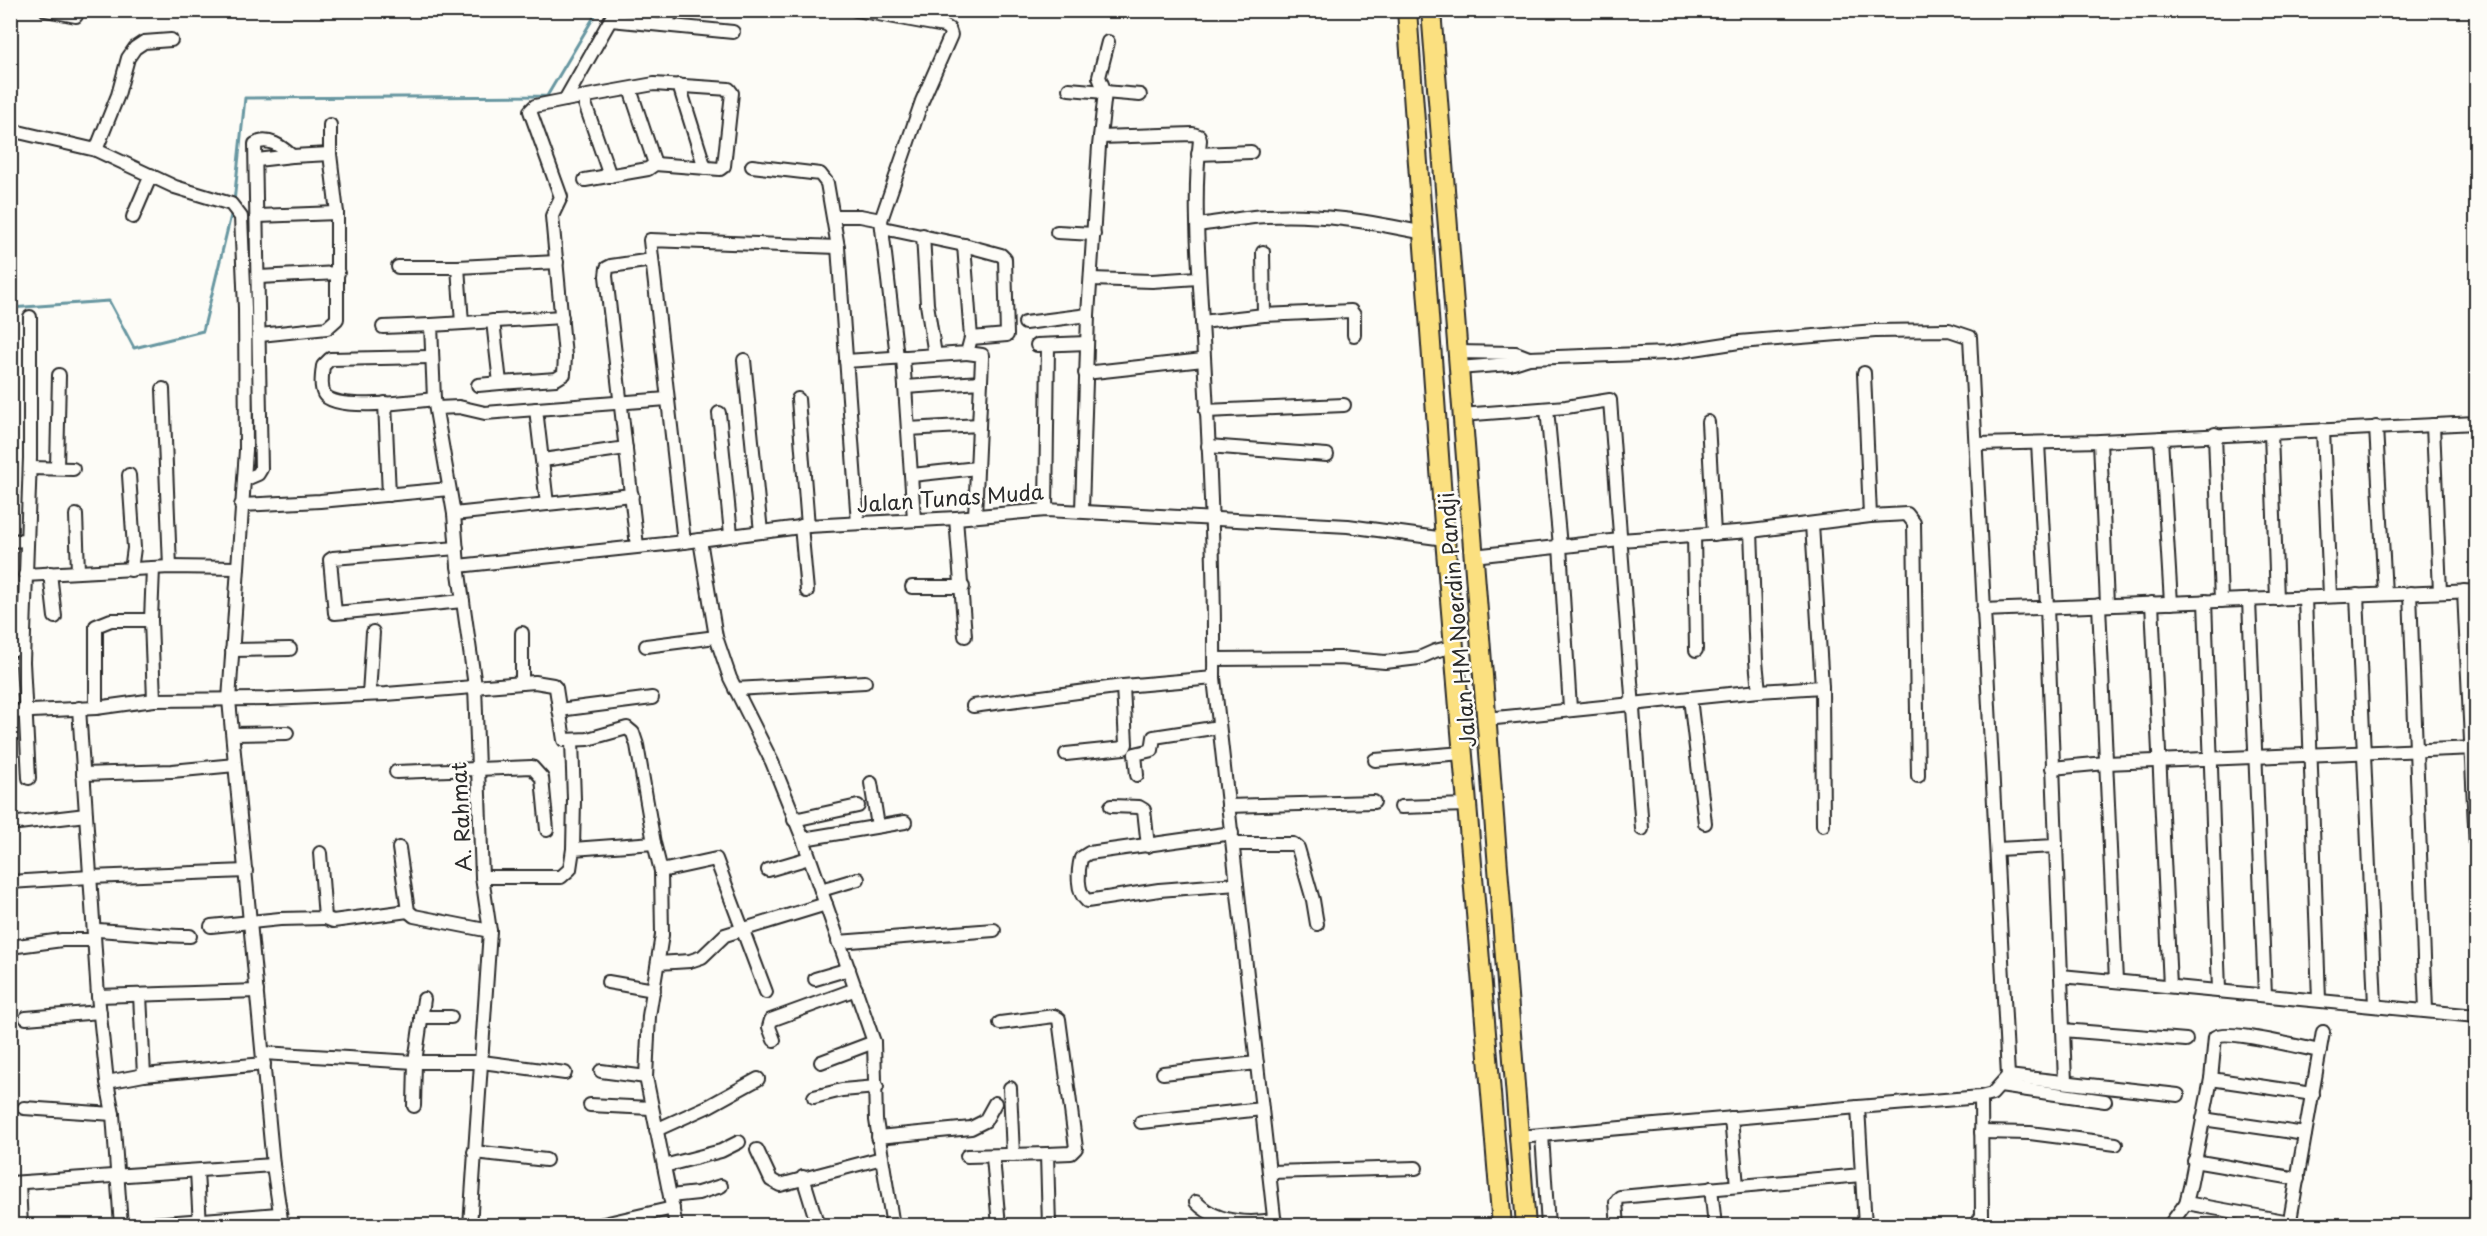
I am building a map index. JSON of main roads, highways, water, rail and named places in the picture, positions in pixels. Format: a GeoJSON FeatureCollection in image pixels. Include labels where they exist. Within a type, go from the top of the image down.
{"type":"FeatureCollection","features":[{"type":"Feature","properties":{"kind":"main road","name":"Jalan HM Noerdin Pandji"},"geometry":{"type":"LineString","coordinates":[[1407,10],[1445,539],[1502,1226]]}},
{"type":"Feature","properties":{"kind":"main road","name":"Jalan HM Noerdin Pandji"},"geometry":{"type":"LineString","coordinates":[[1431,10],[1526,1226]]}},
{"type":"Feature","properties":{"kind":"main road"},"geometry":{"type":"LineString","coordinates":[[1495,1137],[1509,1142],[1519,1135]]}},
{"type":"Feature","properties":{"kind":"waterway"},"geometry":{"type":"LineString","coordinates":[[234,202],[245,98],[547,96],[598,10]]}},
{"type":"Feature","properties":{"kind":"waterway"},"geometry":{"type":"LineString","coordinates":[[10,308],[109,301],[134,348],[203,331],[232,211]]}},
{"type":"Feature","properties":{"kind":"waterway"},"geometry":{"type":"LineString","coordinates":[[10,961],[16,979],[10,1168]]}}]}
